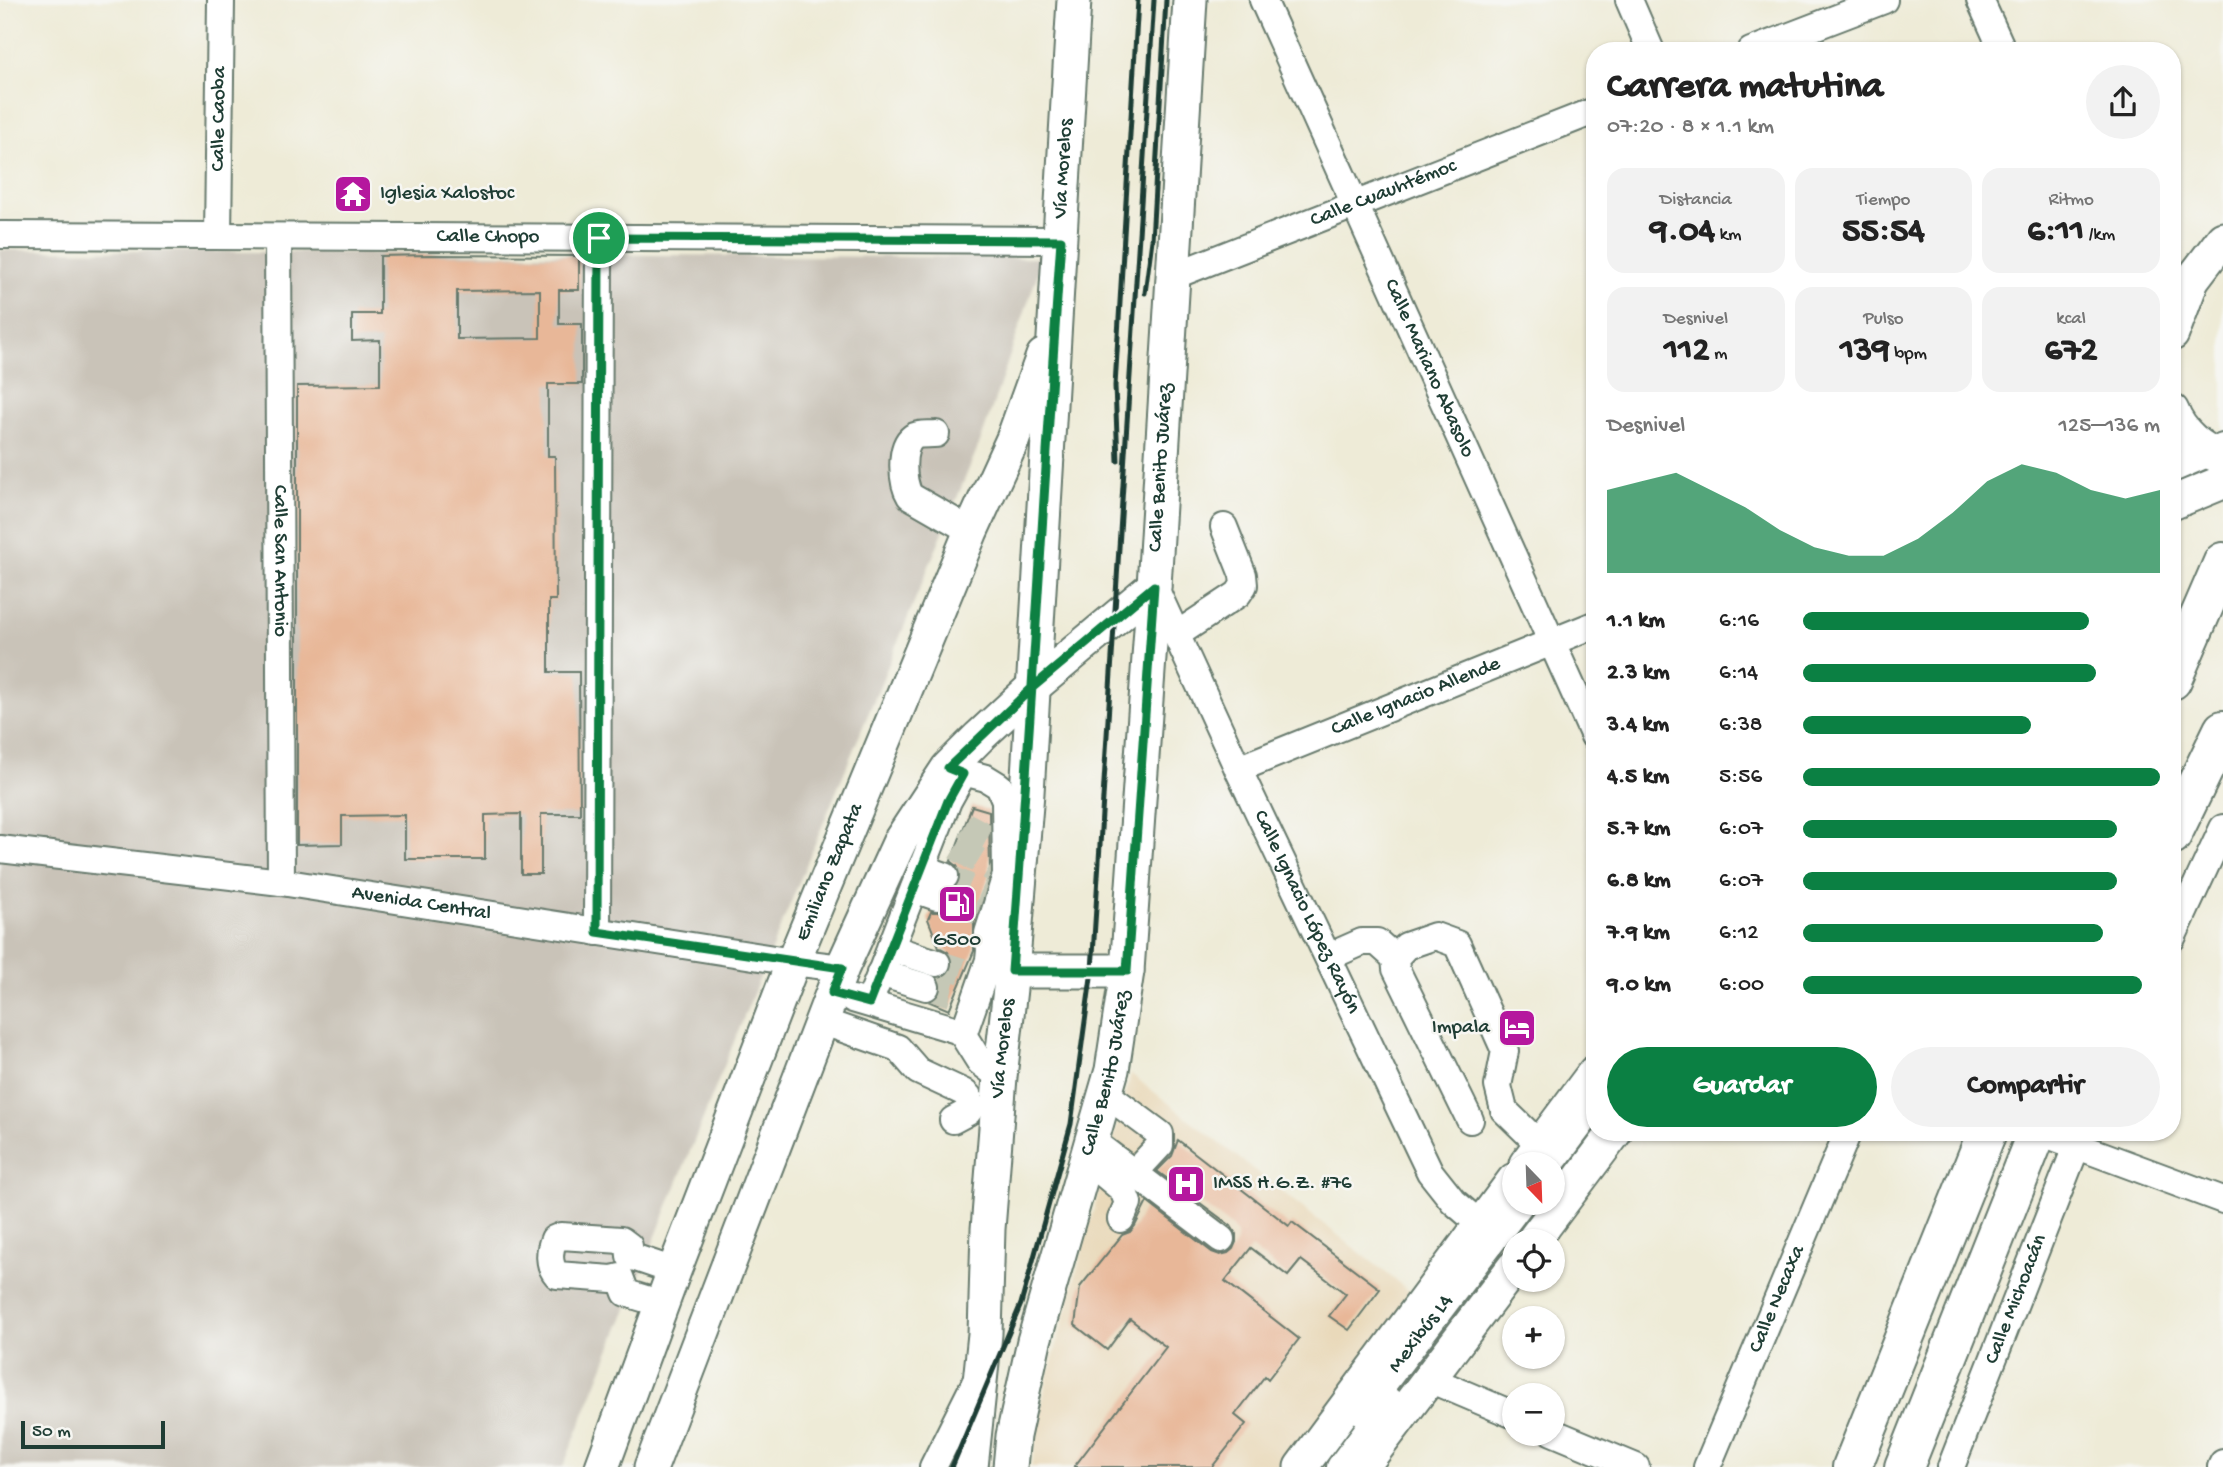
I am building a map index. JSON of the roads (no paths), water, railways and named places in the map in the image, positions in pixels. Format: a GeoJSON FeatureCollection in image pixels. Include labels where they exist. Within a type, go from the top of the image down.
{"type":"FeatureCollection","features":[{"type":"Feature","properties":{"kind":"highway"},"geometry":{"type":"LineString","coordinates":[[2181,659],[2223,562]]}},
{"type":"Feature","properties":{"kind":"highway"},"geometry":{"type":"LineString","coordinates":[[2181,816],[2223,730]]}},
{"type":"Feature","properties":{"kind":"highway"},"geometry":{"type":"LineString","coordinates":[[1852,1467],[1983,1141]]}},
{"type":"Feature","properties":{"kind":"highway"},"geometry":{"type":"LineString","coordinates":[[1904,1467],[2035,1141]]}},
{"type":"Feature","properties":{"kind":"main road","name":"Vía Morelos"},"geometry":{"type":"LineString","coordinates":[[971,1467],[985,1334],[988,1228],[1000,1077],[980,981],[975,817],[1033,687],[1074,0]]}},
{"type":"Feature","properties":{"kind":"main road","name":"Calle Benito Juárez"},"geometry":{"type":"LineString","coordinates":[[1010,1467],[1013,1436],[1034,1341],[1106,1094],[1118,1041],[1127,971],[1191,0]]}},
{"type":"Feature","properties":{"kind":"main road"},"geometry":{"type":"LineString","coordinates":[[2181,294],[2223,239]]}},
{"type":"Feature","properties":{"kind":"main road"},"geometry":{"type":"LineString","coordinates":[[2181,310],[2193,277]]}},
{"type":"Feature","properties":{"kind":"main road","name":"Emiliano Zapata"},"geometry":{"type":"LineString","coordinates":[[602,1467],[793,962],[971,531],[1013,439],[1055,321]]}},
{"type":"Feature","properties":{"kind":"main road"},"geometry":{"type":"LineString","coordinates":[[2181,428],[2187,435],[2218,452]]}},
{"type":"Feature","properties":{"kind":"main road"},"geometry":{"type":"LineString","coordinates":[[2181,499],[2223,482]]}},
{"type":"Feature","properties":{"kind":"main road"},"geometry":{"type":"LineString","coordinates":[[651,1467],[832,994],[900,841],[975,817],[1033,687],[1154,586]]}},
{"type":"Feature","properties":{"kind":"main road"},"geometry":{"type":"LineString","coordinates":[[980,981],[1127,971]]}},
{"type":"Feature","properties":{"kind":"main road"},"geometry":{"type":"LineString","coordinates":[[1543,1152],[1586,1085]]}},
{"type":"Feature","properties":{"kind":"main road"},"geometry":{"type":"LineString","coordinates":[[1543,1229],[1608,1141]]}},
{"type":"Feature","properties":{"kind":"main road"},"geometry":{"type":"LineString","coordinates":[[1301,1467],[1502,1196]]}},
{"type":"Feature","properties":{"kind":"main road"},"geometry":{"type":"LineString","coordinates":[[1362,1467],[1502,1283]]}},
{"type":"Feature","properties":{"kind":"street","name":"Calle Caoba"},"geometry":{"type":"LineString","coordinates":[[218,236],[221,0]]}},
{"type":"Feature","properties":{"kind":"street","name":"Calle Mariano Abasolo"},"geometry":{"type":"LineString","coordinates":[[1263,0],[1586,719]]}},
{"type":"Feature","properties":{"kind":"street"},"geometry":{"type":"LineString","coordinates":[[1629,0],[1647,42]]}},
{"type":"Feature","properties":{"kind":"street"},"geometry":{"type":"LineString","coordinates":[[1774,42],[1884,0]]}},
{"type":"Feature","properties":{"kind":"street"},"geometry":{"type":"LineString","coordinates":[[1980,0],[1999,42]]}},
{"type":"Feature","properties":{"kind":"street","name":"Calle Cuauhtémoc"},"geometry":{"type":"LineString","coordinates":[[1173,276],[1586,114]]}},
{"type":"Feature","properties":{"kind":"street","name":"Calle Chopo"},"geometry":{"type":"LineString","coordinates":[[0,235],[1061,240]]}},
{"type":"Feature","properties":{"kind":"street","name":"Calle San Antonio"},"geometry":{"type":"LineString","coordinates":[[278,237],[281,882]]}},
{"type":"Feature","properties":{"kind":"street"},"geometry":{"type":"LineString","coordinates":[[597,932],[599,238]]}},
{"type":"Feature","properties":{"kind":"street"},"geometry":{"type":"LineString","coordinates":[[936,435],[920,435],[912,438],[906,446],[902,475],[905,488],[910,496],[971,531]]}},
{"type":"Feature","properties":{"kind":"street"},"geometry":{"type":"LineString","coordinates":[[2181,466],[2218,452]]}},
{"type":"Feature","properties":{"kind":"street"},"geometry":{"type":"LineString","coordinates":[[1176,635],[1238,593],[1244,585],[1243,575],[1224,527]]}},
{"type":"Feature","properties":{"kind":"street","name":"Calle Ignacio López Rayón"},"geometry":{"type":"LineString","coordinates":[[1154,586],[1430,1172],[1453,1201],[1481,1225]]}},
{"type":"Feature","properties":{"kind":"street","name":"Calle Ignacio Allende"},"geometry":{"type":"LineString","coordinates":[[1238,769],[1586,628]]}},
{"type":"Feature","properties":{"kind":"street"},"geometry":{"type":"LineString","coordinates":[[869,1003],[893,942],[929,882],[975,817]]}},
{"type":"Feature","properties":{"kind":"street"},"geometry":{"type":"LineString","coordinates":[[963,1035],[990,950],[988,933],[992,895],[975,817]]}},
{"type":"Feature","properties":{"kind":"street"},"geometry":{"type":"LineString","coordinates":[[2181,921],[2216,857],[2223,828]]}},
{"type":"Feature","properties":{"kind":"street","name":"Avenida Central"},"geometry":{"type":"LineString","coordinates":[[0,849],[281,882],[793,962],[832,994]]}},
{"type":"Feature","properties":{"kind":"street"},"geometry":{"type":"LineString","coordinates":[[863,920],[931,975],[880,974]]}},
{"type":"Feature","properties":{"kind":"street"},"geometry":{"type":"LineString","coordinates":[[1395,958],[1406,946],[1435,936],[1457,944],[1505,1051],[1498,1086],[1504,1110],[1535,1152]]}},
{"type":"Feature","properties":{"kind":"street"},"geometry":{"type":"LineString","coordinates":[[1328,957],[1362,942],[1377,942],[1395,958],[1396,968],[1470,1120]]}},
{"type":"Feature","properties":{"kind":"street"},"geometry":{"type":"LineString","coordinates":[[832,994],[957,1030],[980,1062],[1000,1077]]}},
{"type":"Feature","properties":{"kind":"street"},"geometry":{"type":"LineString","coordinates":[[832,994],[898,1048],[918,1072],[968,1096],[971,1107],[968,1112],[953,1120]]}},
{"type":"Feature","properties":{"kind":"street"},"geometry":{"type":"LineString","coordinates":[[1106,1094],[1160,1134],[1160,1145],[1134,1173]]}},
{"type":"Feature","properties":{"kind":"street"},"geometry":{"type":"LineString","coordinates":[[1545,1152],[1586,1114]]}},
{"type":"Feature","properties":{"kind":"street"},"geometry":{"type":"LineString","coordinates":[[1565,1167],[1586,1139]]}},
{"type":"Feature","properties":{"kind":"street","name":"Calle Necaxa"},"geometry":{"type":"LineString","coordinates":[[1707,1467],[1844,1141]]}},
{"type":"Feature","properties":{"kind":"street","name":"Calle Michoacán"},"geometry":{"type":"LineString","coordinates":[[1951,1467],[2078,1141]]}},
{"type":"Feature","properties":{"kind":"street"},"geometry":{"type":"LineString","coordinates":[[2084,1141],[2223,1200]]}},
{"type":"Feature","properties":{"kind":"street"},"geometry":{"type":"LineString","coordinates":[[1090,1150],[1134,1173],[1221,1239]]}},
{"type":"Feature","properties":{"kind":"street"},"geometry":{"type":"LineString","coordinates":[[1090,1150],[1123,1190],[1128,1203],[1121,1219]]}},
{"type":"Feature","properties":{"kind":"street","name":"Mexibús L4"},"geometry":{"type":"LineString","coordinates":[[1320,1467],[1512,1215]]}},
{"type":"Feature","properties":{"kind":"street","name":"Mexibús L4"},"geometry":{"type":"LineString","coordinates":[[1340,1467],[1528,1215]]}},
{"type":"Feature","properties":{"kind":"street"},"geometry":{"type":"LineString","coordinates":[[662,1304],[626,1293],[625,1266],[674,1271]]}},
{"type":"Feature","properties":{"kind":"street"},"geometry":{"type":"LineString","coordinates":[[933,1467],[980,1371]]}},
{"type":"Feature","properties":{"kind":"street"},"geometry":{"type":"LineString","coordinates":[[1429,1379],[1502,1410]]}},
{"type":"Feature","properties":{"kind":"street"},"geometry":{"type":"LineString","coordinates":[[1565,1437],[1636,1467]]}},
{"type":"Feature","properties":{"kind":"tunnel"},"geometry":{"type":"LineString","coordinates":[[965,825],[995,841]]}},
{"type":"Feature","properties":{"kind":"tunnel"},"geometry":{"type":"LineString","coordinates":[[956,847],[994,870]]}},
{"type":"Feature","properties":{"kind":"tunnel"},"geometry":{"type":"LineString","coordinates":[[945,876],[985,894]]}},
{"type":"Feature","properties":{"kind":"tunnel"},"geometry":{"type":"LineString","coordinates":[[937,897],[978,912]]}},
{"type":"Feature","properties":{"kind":"tunnel"},"geometry":{"type":"LineString","coordinates":[[937,963],[965,972]]}},
{"type":"Feature","properties":{"kind":"tunnel"},"geometry":{"type":"LineString","coordinates":[[926,987],[956,995]]}},
{"type":"Feature","properties":{"kind":"railway"},"geometry":{"type":"LineString","coordinates":[[1118,461],[1115,386],[1138,0]]}},
{"type":"Feature","properties":{"kind":"railway"},"geometry":{"type":"LineString","coordinates":[[952,1467],[1021,1304],[1071,1124],[1092,970],[1154,0]]}},
{"type":"Feature","properties":{"kind":"railway"},"geometry":{"type":"LineString","coordinates":[[1145,293],[1152,240],[1166,0]]}},
{"type":"Feature","properties":{"kind":"place","name":"Iglesia Xalostoc"},"geometry":{"type":"Point","coordinates":[353,194]}},
{"type":"Feature","properties":{"kind":"place","name":"G500"},"geometry":{"type":"Point","coordinates":[957,904]}},
{"type":"Feature","properties":{"kind":"place","name":"Impala"},"geometry":{"type":"Point","coordinates":[1517,1028]}},
{"type":"Feature","properties":{"kind":"place","name":"IMSS H.G.Z. #76"},"geometry":{"type":"Point","coordinates":[1186,1184]}}]}
